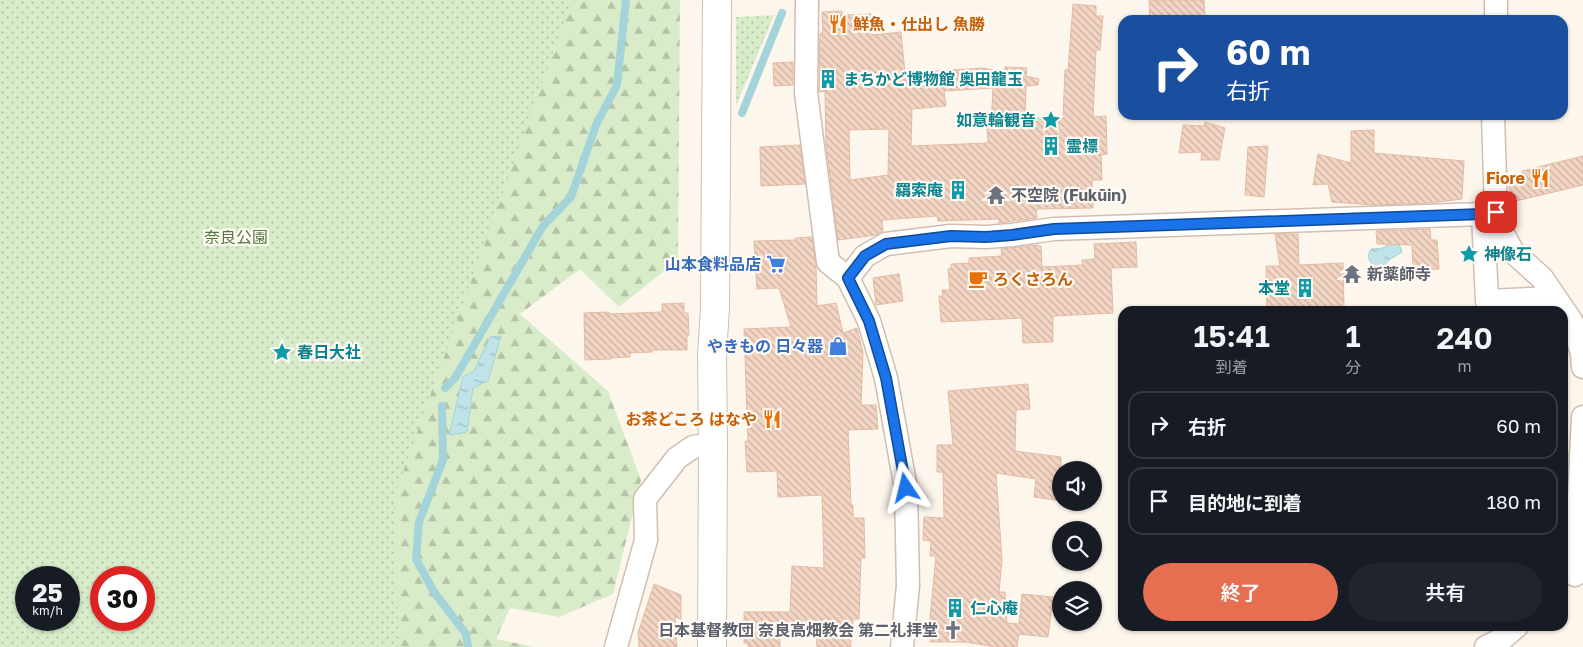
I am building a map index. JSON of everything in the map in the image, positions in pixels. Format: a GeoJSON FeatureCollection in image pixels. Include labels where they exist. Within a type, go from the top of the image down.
{"type":"FeatureCollection","features":[{"type":"Feature","properties":{"kind":"street"},"geometry":{"type":"LineString","coordinates":[[712,647],[712,355],[715,308],[717,0]]}},
{"type":"Feature","properties":{"kind":"street"},"geometry":{"type":"LineString","coordinates":[[807,0],[806,93],[828,262],[848,278],[869,321],[886,378],[906,488],[908,585],[902,647]]}},
{"type":"Feature","properties":{"kind":"street"},"geometry":{"type":"LineString","coordinates":[[1496,0],[1496,15]]}},
{"type":"Feature","properties":{"kind":"street"},"geometry":{"type":"LineString","coordinates":[[1493,120],[1487,301],[1555,298]]}},
{"type":"Feature","properties":{"kind":"street"},"geometry":{"type":"LineString","coordinates":[[848,278],[865,256],[886,244],[951,236],[986,237],[1054,229],[1490,213]]}},
{"type":"Feature","properties":{"kind":"street"},"geometry":{"type":"LineString","coordinates":[[1490,213],[1513,252],[1542,278],[1561,306]]}},
{"type":"Feature","properties":{"kind":"street"},"geometry":{"type":"LineString","coordinates":[[1568,316],[1572,322],[1582,353],[1583,367]]}},
{"type":"Feature","properties":{"kind":"street"},"geometry":{"type":"LineString","coordinates":[[1573,576],[1583,417]]}},
{"type":"Feature","properties":{"kind":"street"},"geometry":{"type":"LineString","coordinates":[[616,647],[646,540],[645,499],[677,458],[693,447],[713,444]]}},
{"type":"Feature","properties":{"kind":"street"},"geometry":{"type":"LineString","coordinates":[[1486,647],[1502,639],[1511,631]]}},
{"type":"Feature","properties":{"kind":"green space","name":"奈良公園"},"geometry":{"type":"Polygon","coordinates":[[[0,0],[680,0],[678,260],[619,307],[580,269],[520,314],[608,391],[641,480],[613,594],[559,617],[510,608],[496,639],[534,647],[0,647],[0,0]]]}},
{"type":"Feature","properties":{"kind":"green space","name":"奈良公園"},"geometry":{"type":"Polygon","coordinates":[[[0,0],[570,0],[570,5],[394,497],[399,647],[0,647],[0,0]]]}},
{"type":"Feature","properties":{"kind":"green space"},"geometry":{"type":"Polygon","coordinates":[[[774,15],[736,106],[736,17],[774,15]]]}},
{"type":"Feature","properties":{"kind":"green space"},"geometry":{"type":"Polygon","coordinates":[[[1568,450],[1570,450],[1568,481],[1568,450]]]}},
{"type":"Feature","properties":{"kind":"water"},"geometry":{"type":"Polygon","coordinates":[[[1396,243],[1400,246],[1402,252],[1389,260],[1383,267],[1374,267],[1369,258],[1371,249],[1383,248],[1396,243]]]}},
{"type":"Feature","properties":{"kind":"water"},"geometry":{"type":"Polygon","coordinates":[[[501,336],[488,381],[473,388],[467,432],[449,435],[463,377],[474,371],[490,337],[501,336]]]}},
{"type":"Feature","properties":{"kind":"building"},"geometry":{"type":"Polygon","coordinates":[[[1149,0],[1204,0],[1205,15],[1150,15],[1149,0]]]}},
{"type":"Feature","properties":{"kind":"building"},"geometry":{"type":"Polygon","coordinates":[[[1073,4],[1096,6],[1096,16],[1103,16],[1100,50],[1096,50],[1093,117],[1106,116],[1107,154],[1101,155],[1102,180],[1092,180],[1093,208],[1036,209],[1037,218],[999,223],[999,219],[938,221],[937,216],[882,220],[883,231],[876,235],[838,240],[826,144],[825,91],[819,92],[820,33],[823,33],[822,12],[842,11],[842,15],[871,14],[872,35],[901,32],[905,73],[983,68],[1005,72],[1005,67],[1027,68],[1026,76],[1039,79],[1038,85],[1026,86],[1025,118],[1063,117],[1065,70],[1068,70],[1073,4]],[[993,88],[944,91],[946,106],[912,109],[911,146],[988,143],[987,127],[991,127],[993,88]],[[889,129],[849,130],[850,180],[888,175],[889,129]]]}},
{"type":"Feature","properties":{"kind":"building"},"geometry":{"type":"Polygon","coordinates":[[[793,62],[793,85],[774,86],[773,63],[793,62]]]}},
{"type":"Feature","properties":{"kind":"building"},"geometry":{"type":"Polygon","coordinates":[[[1205,122],[1225,128],[1219,160],[1201,160],[1202,152],[1179,153],[1183,125],[1204,126],[1205,122]]]}},
{"type":"Feature","properties":{"kind":"building"},"geometry":{"type":"Polygon","coordinates":[[[1374,130],[1374,153],[1464,161],[1462,199],[1430,203],[1374,205],[1332,202],[1328,184],[1313,185],[1318,154],[1351,163],[1351,131],[1374,130]]]}},
{"type":"Feature","properties":{"kind":"building"},"geometry":{"type":"Polygon","coordinates":[[[800,145],[805,184],[761,186],[760,147],[800,145]]]}},
{"type":"Feature","properties":{"kind":"building"},"geometry":{"type":"Polygon","coordinates":[[[1268,146],[1264,197],[1245,195],[1248,147],[1268,146]]]}},
{"type":"Feature","properties":{"kind":"building"},"geometry":{"type":"Polygon","coordinates":[[[1583,156],[1583,185],[1512,202],[1508,179],[1523,176],[1522,171],[1583,156]]]}},
{"type":"Feature","properties":{"kind":"building"},"geometry":{"type":"Polygon","coordinates":[[[1430,229],[1431,240],[1437,240],[1439,269],[1413,270],[1412,245],[1377,244],[1376,231],[1430,229]]]}},
{"type":"Feature","properties":{"kind":"building","name":"本堂"},"geometry":{"type":"Polygon","coordinates":[[[1275,234],[1298,234],[1299,265],[1343,263],[1344,306],[1267,306],[1266,266],[1280,266],[1275,234]]]}},
{"type":"Feature","properties":{"kind":"building"},"geometry":{"type":"Polygon","coordinates":[[[812,237],[816,265],[817,306],[836,303],[843,333],[857,328],[863,352],[861,405],[876,405],[878,429],[848,430],[853,518],[864,518],[865,558],[861,558],[859,619],[853,619],[853,624],[850,624],[851,647],[817,647],[816,631],[780,632],[780,647],[748,647],[748,643],[744,643],[744,612],[790,612],[792,566],[824,568],[822,495],[778,497],[777,471],[747,472],[745,441],[748,441],[744,329],[791,327],[779,288],[757,289],[754,241],[795,240],[795,238],[812,237]]]}},
{"type":"Feature","properties":{"kind":"building"},"geometry":{"type":"Polygon","coordinates":[[[1136,242],[1137,267],[1111,268],[1113,313],[1053,316],[1053,342],[1023,343],[1022,318],[941,322],[939,296],[943,296],[942,290],[950,290],[948,269],[951,268],[951,264],[969,263],[969,258],[1002,256],[1001,249],[1038,245],[1041,246],[1042,267],[1083,265],[1082,260],[1095,259],[1094,244],[1136,242]]]}},
{"type":"Feature","properties":{"kind":"building"},"geometry":{"type":"Polygon","coordinates":[[[899,274],[903,301],[876,305],[873,278],[899,274]]]}},
{"type":"Feature","properties":{"kind":"building"},"geometry":{"type":"Polygon","coordinates":[[[684,303],[684,313],[688,313],[689,335],[687,335],[687,350],[652,350],[652,352],[630,353],[630,357],[585,360],[584,313],[662,312],[662,304],[684,303]]]}},
{"type":"Feature","properties":{"kind":"building"},"geometry":{"type":"Polygon","coordinates":[[[1028,384],[1030,409],[1016,410],[1015,451],[1061,457],[1061,461],[1052,461],[1052,500],[1034,497],[1036,479],[996,473],[1002,560],[999,592],[1005,592],[1007,623],[1019,624],[1022,594],[1052,597],[1048,637],[1019,634],[1017,647],[995,647],[966,642],[930,642],[930,618],[936,556],[930,556],[931,541],[923,540],[924,517],[944,518],[943,472],[937,472],[937,445],[953,445],[948,391],[1028,384]]]}},
{"type":"Feature","properties":{"kind":"building"},"geometry":{"type":"Polygon","coordinates":[[[654,584],[681,595],[681,619],[675,617],[677,647],[639,647],[638,633],[654,584]]]}},
{"type":"Feature","properties":{"kind":"waterway"},"geometry":{"type":"LineString","coordinates":[[445,388],[455,378],[543,226],[571,197],[596,125],[617,85],[626,0]]}},
{"type":"Feature","properties":{"kind":"waterway"},"geometry":{"type":"LineString","coordinates":[[742,113],[782,13]]}},
{"type":"Feature","properties":{"kind":"waterway"},"geometry":{"type":"LineString","coordinates":[[442,406],[443,460],[419,522],[416,559],[434,592],[466,634],[468,647]]}},
{"type":"Feature","properties":{"kind":"place","name":"鮮魚・仕出し 魚勝"},"geometry":{"type":"Point","coordinates":[838,24]}},
{"type":"Feature","properties":{"kind":"place","name":"まちかど博物館 奥田龍玉"},"geometry":{"type":"Point","coordinates":[828,79]}},
{"type":"Feature","properties":{"kind":"place","name":"如意輪観音"},"geometry":{"type":"Point","coordinates":[1051,120]}},
{"type":"Feature","properties":{"kind":"place","name":"霊標"},"geometry":{"type":"Point","coordinates":[1051,146]}},
{"type":"Feature","properties":{"kind":"place","name":"Fiore"},"geometry":{"type":"Point","coordinates":[1540,178]}},
{"type":"Feature","properties":{"kind":"place","name":"羂索庵"},"geometry":{"type":"Point","coordinates":[958,190]}},
{"type":"Feature","properties":{"kind":"place","name":"不空院 (Fukūin)"},"geometry":{"type":"Point","coordinates":[996,195]}},
{"type":"Feature","properties":{"kind":"place","name":"神像石"},"geometry":{"type":"Point","coordinates":[1469,254]}},
{"type":"Feature","properties":{"kind":"place","name":"山本食料品店"},"geometry":{"type":"Point","coordinates":[776,264]}},
{"type":"Feature","properties":{"kind":"place","name":"新薬師寺"},"geometry":{"type":"Point","coordinates":[1352,274]}},
{"type":"Feature","properties":{"kind":"place","name":"ろくさろん"},"geometry":{"type":"Point","coordinates":[978,279]}},
{"type":"Feature","properties":{"kind":"place","name":"本堂"},"geometry":{"type":"Point","coordinates":[1305,288]}},
{"type":"Feature","properties":{"kind":"place","name":"やきもの 日々器"},"geometry":{"type":"Point","coordinates":[838,346]}},
{"type":"Feature","properties":{"kind":"place","name":"春日大社"},"geometry":{"type":"Point","coordinates":[282,352]}},
{"type":"Feature","properties":{"kind":"place","name":"お茶どころ はなや"},"geometry":{"type":"Point","coordinates":[772,419]}},
{"type":"Feature","properties":{"kind":"place","name":"仁心庵"},"geometry":{"type":"Point","coordinates":[955,608]}},
{"type":"Feature","properties":{"kind":"place","name":"日本基督教団 奈良高畑教会 第二礼拝堂"},"geometry":{"type":"Point","coordinates":[953,630]}},
{"type":"Feature","properties":{"kind":"route"},"geometry":{"type":"LineString","coordinates":[[906,488],[886,378],[869,321],[848,278],[865,256],[886,244],[951,236],[986,237],[1012,235],[1054,229],[1496,212]]}}]}
